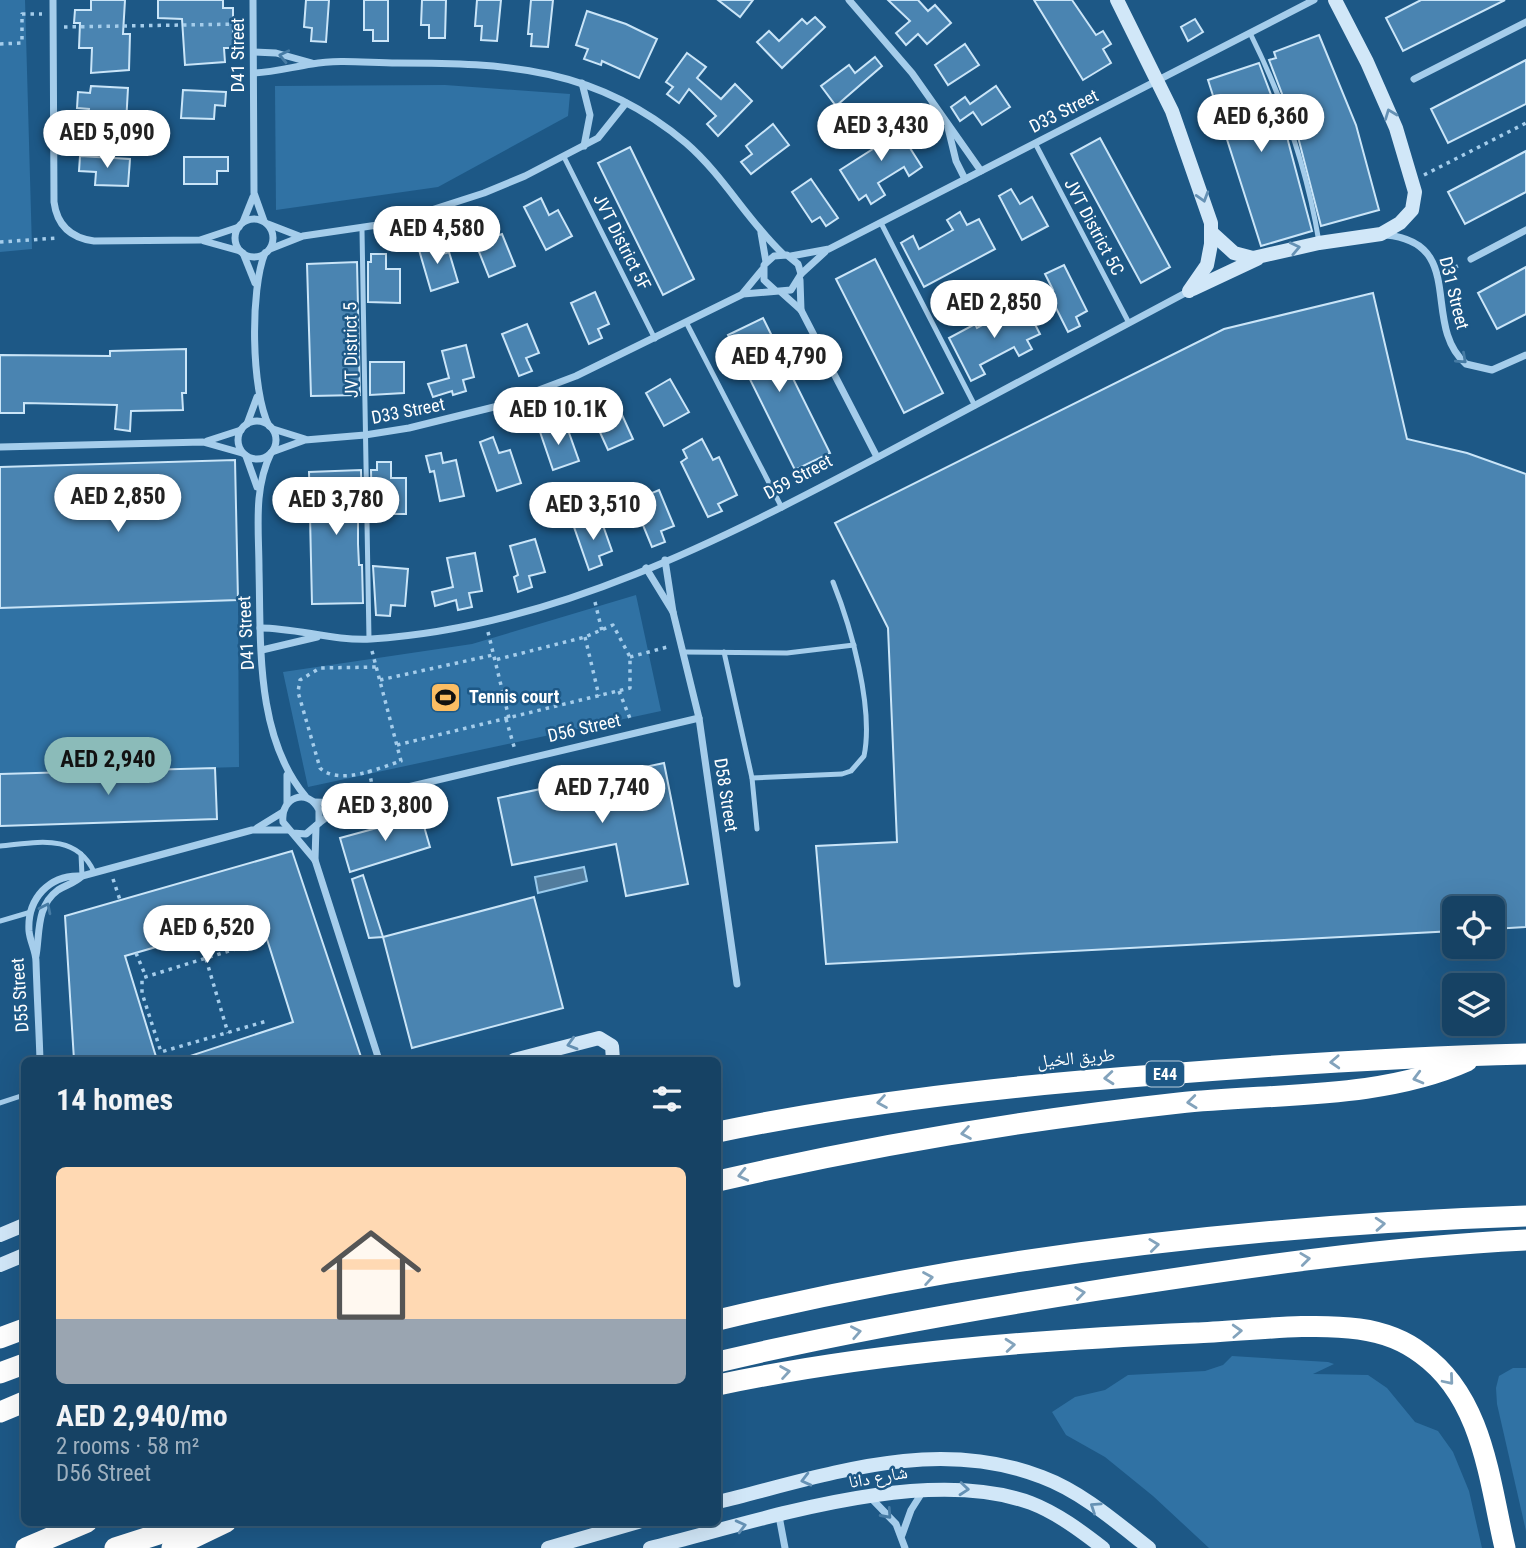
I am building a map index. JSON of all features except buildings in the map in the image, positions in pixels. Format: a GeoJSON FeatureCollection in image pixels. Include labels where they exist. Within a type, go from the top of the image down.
{"type":"FeatureCollection","features":[{"type":"Feature","properties":{"kind":"highway","name":"طريق الخيل"},"geometry":{"type":"LineString","coordinates":[[721,1131],[827,1110],[961,1092],[1193,1071],[1482,1054],[1526,1054]]}},
{"type":"Feature","properties":{"kind":"highway"},"geometry":{"type":"LineString","coordinates":[[721,1180],[857,1152],[1097,1113],[1392,1084],[1438,1073],[1482,1054]]}},
{"type":"Feature","properties":{"kind":"highway"},"geometry":{"type":"LineString","coordinates":[[721,1319],[902,1282],[1165,1244],[1360,1225],[1526,1216]]}},
{"type":"Feature","properties":{"kind":"highway"},"geometry":{"type":"LineString","coordinates":[[721,1361],[927,1318],[1178,1277],[1333,1256],[1526,1240]]}},
{"type":"Feature","properties":{"kind":"highway"},"geometry":{"type":"LineString","coordinates":[[721,1384],[842,1364],[1044,1342],[1322,1328],[1373,1332],[1420,1353],[1457,1390],[1478,1437],[1505,1548]]}},
{"type":"Feature","properties":{"kind":"highway"},"geometry":{"type":"LineString","coordinates":[[0,1338],[21,1330]]}},
{"type":"Feature","properties":{"kind":"highway"},"geometry":{"type":"LineString","coordinates":[[0,1373],[21,1365]]}},
{"type":"Feature","properties":{"kind":"highway"},"geometry":{"type":"LineString","coordinates":[[0,1412],[21,1403]]}},
{"type":"Feature","properties":{"kind":"highway"},"geometry":{"type":"LineString","coordinates":[[26,1548],[78,1526]]}},
{"type":"Feature","properties":{"kind":"highway"},"geometry":{"type":"LineString","coordinates":[[115,1548],[184,1526]]}},
{"type":"Feature","properties":{"kind":"highway"},"geometry":{"type":"LineString","coordinates":[[172,1548],[218,1526]]}},
{"type":"Feature","properties":{"kind":"street"},"geometry":{"type":"LineString","coordinates":[[54,0],[54,202],[59,222],[74,236],[94,241],[200,240],[257,256],[303,236],[362,229],[454,204],[564,157],[606,130],[626,103]]}},
{"type":"Feature","properties":{"kind":"street","name":"D41 Street"},"geometry":{"type":"LineString","coordinates":[[253,0],[254,193],[266,222]]}},
{"type":"Feature","properties":{"kind":"street"},"geometry":{"type":"LineString","coordinates":[[849,0],[904,62],[981,171]]}},
{"type":"Feature","properties":{"kind":"street"},"geometry":{"type":"LineString","coordinates":[[1117,0],[1159,80],[1184,141],[1212,233],[1207,265],[1189,291]]}},
{"type":"Feature","properties":{"kind":"street","name":"D33 Street"},"geometry":{"type":"LineString","coordinates":[[800,276],[829,249],[1314,0]]}},
{"type":"Feature","properties":{"kind":"street"},"geometry":{"type":"LineString","coordinates":[[1212,233],[1226,247],[1244,257],[1265,256],[1319,243],[1381,234],[1401,223],[1412,210],[1415,192],[1384,97],[1335,0]]}},
{"type":"Feature","properties":{"kind":"street"},"geometry":{"type":"LineString","coordinates":[[1414,79],[1526,22]]}},
{"type":"Feature","properties":{"kind":"street"},"geometry":{"type":"LineString","coordinates":[[254,52],[281,54],[313,63]]}},
{"type":"Feature","properties":{"kind":"street"},"geometry":{"type":"LineString","coordinates":[[254,73],[282,71],[313,63],[495,64],[524,68],[582,83],[626,103],[666,128],[703,158],[734,193],[761,232],[798,264],[801,310]]}},
{"type":"Feature","properties":{"kind":"street"},"geometry":{"type":"LineString","coordinates":[[582,83],[590,115],[584,146]]}},
{"type":"Feature","properties":{"kind":"street"},"geometry":{"type":"LineString","coordinates":[[948,127],[956,161],[965,179]]}},
{"type":"Feature","properties":{"kind":"street","name":"D41 Street"},"geometry":{"type":"LineString","coordinates":[[240,225],[254,193]]}},
{"type":"Feature","properties":{"kind":"street"},"geometry":{"type":"LineString","coordinates":[[200,240],[253,219],[303,236]]}},
{"type":"Feature","properties":{"kind":"street"},"geometry":{"type":"LineString","coordinates":[[0,447],[203,442],[258,459],[271,453],[276,442],[257,393],[256,288],[273,239],[266,222]]}},
{"type":"Feature","properties":{"kind":"street"},"geometry":{"type":"LineString","coordinates":[[240,225],[235,237],[256,288]]}},
{"type":"Feature","properties":{"kind":"street"},"geometry":{"type":"LineString","coordinates":[[1471,260],[1526,230]]}},
{"type":"Feature","properties":{"kind":"street"},"geometry":{"type":"LineString","coordinates":[[761,232],[764,280],[801,310],[877,457]]}},
{"type":"Feature","properties":{"kind":"street","name":"D31 Street"},"geometry":{"type":"LineString","coordinates":[[1381,234],[1403,237],[1419,243],[1431,258],[1450,342],[1466,364],[1492,370],[1526,355]]}},
{"type":"Feature","properties":{"kind":"street","name":"D33 Street"},"geometry":{"type":"LineString","coordinates":[[787,255],[829,249]]}},
{"type":"Feature","properties":{"kind":"street"},"geometry":{"type":"LineString","coordinates":[[765,265],[787,255]]}},
{"type":"Feature","properties":{"kind":"street","name":"D59 Street"},"geometry":{"type":"LineString","coordinates":[[260,628],[318,637],[369,639],[485,620],[592,589],[782,508],[1189,291],[1265,256]]}},
{"type":"Feature","properties":{"kind":"street","name":"D33 Street"},"geometry":{"type":"LineString","coordinates":[[743,294],[765,265]]}},
{"type":"Feature","properties":{"kind":"street"},"geometry":{"type":"LineString","coordinates":[[779,292],[791,290],[800,276]]}},
{"type":"Feature","properties":{"kind":"street","name":"D33 Street"},"geometry":{"type":"LineString","coordinates":[[271,453],[305,440],[365,435],[494,407],[576,376],[743,294],[779,292]]}},
{"type":"Feature","properties":{"kind":"street"},"geometry":{"type":"LineString","coordinates":[[244,454],[238,439],[257,393]]}},
{"type":"Feature","properties":{"kind":"street"},"geometry":{"type":"LineString","coordinates":[[203,442],[260,421],[270,427]]}},
{"type":"Feature","properties":{"kind":"street","name":"D33 Street"},"geometry":{"type":"LineString","coordinates":[[270,427],[305,440]]}},
{"type":"Feature","properties":{"kind":"street","name":"D41 Street"},"geometry":{"type":"LineString","coordinates":[[271,453],[258,491],[260,628],[270,713],[287,770],[287,803]]}},
{"type":"Feature","properties":{"kind":"street","name":"D41 Street"},"geometry":{"type":"LineString","coordinates":[[244,454],[258,491]]}},
{"type":"Feature","properties":{"kind":"street","name":"D58 Street"},"geometry":{"type":"LineString","coordinates":[[665,560],[673,612],[699,718],[737,984]]}},
{"type":"Feature","properties":{"kind":"street","name":"D58 Street"},"geometry":{"type":"LineString","coordinates":[[646,568],[673,612]]}},
{"type":"Feature","properties":{"kind":"street","name":"D59 Street"},"geometry":{"type":"LineString","coordinates":[[262,650],[318,637]]}},
{"type":"Feature","properties":{"kind":"street","name":"D56 Street"},"geometry":{"type":"LineString","coordinates":[[317,825],[346,803],[517,759],[699,718]]}},
{"type":"Feature","properties":{"kind":"street","name":"D41 Street"},"geometry":{"type":"LineString","coordinates":[[287,770],[306,797]]}},
{"type":"Feature","properties":{"kind":"street"},"geometry":{"type":"LineString","coordinates":[[315,860],[283,822],[287,803],[296,797],[306,797],[314,802],[346,803]]}},
{"type":"Feature","properties":{"kind":"street"},"geometry":{"type":"LineString","coordinates":[[314,802],[320,814],[315,860],[377,1057]]}},
{"type":"Feature","properties":{"kind":"street"},"geometry":{"type":"LineString","coordinates":[[31,912],[44,888],[60,879],[82,876],[252,830],[283,812]]}},
{"type":"Feature","properties":{"kind":"street"},"geometry":{"type":"LineString","coordinates":[[252,830],[306,834],[317,825]]}},
{"type":"Feature","properties":{"kind":"street"},"geometry":{"type":"LineString","coordinates":[[36,956],[40,919],[47,902],[59,889],[82,876]]}},
{"type":"Feature","properties":{"kind":"street","name":"D55 Street"},"geometry":{"type":"LineString","coordinates":[[31,912],[30,940],[36,956],[40,1057]]}},
{"type":"Feature","properties":{"kind":"street"},"geometry":{"type":"LineString","coordinates":[[526,1057],[599,1038],[612,1046],[614,1057]]}},
{"type":"Feature","properties":{"kind":"street"},"geometry":{"type":"LineString","coordinates":[[0,1235],[21,1226]]}},
{"type":"Feature","properties":{"kind":"street"},"geometry":{"type":"LineString","coordinates":[[0,1265],[21,1256]]}},
{"type":"Feature","properties":{"kind":"street","name":"شارع دانا"},"geometry":{"type":"LineString","coordinates":[[721,1501],[890,1461],[929,1457],[968,1459],[1044,1478],[1106,1514],[1149,1548]]}},
{"type":"Feature","properties":{"kind":"street"},"geometry":{"type":"LineString","coordinates":[[902,1535],[911,1510],[926,1488]]}},
{"type":"Feature","properties":{"kind":"street","name":"شارع دانا"},"geometry":{"type":"LineString","coordinates":[[650,1548],[779,1516],[926,1488],[991,1492],[1033,1504],[1062,1519],[1103,1548]]}},
{"type":"Feature","properties":{"kind":"street"},"geometry":{"type":"LineString","coordinates":[[869,1497],[888,1513],[902,1535],[905,1548]]}},
{"type":"Feature","properties":{"kind":"street"},"geometry":{"type":"LineString","coordinates":[[779,1516],[785,1548]]}},
{"type":"Feature","properties":{"kind":"street"},"geometry":{"type":"LineString","coordinates":[[548,1548],[624,1526]]}},
{"type":"Feature","properties":{"kind":"lane"},"geometry":{"type":"LineString","coordinates":[[1250,33],[1267,67],[1293,138],[1314,211],[1319,243]]}},
{"type":"Feature","properties":{"kind":"lane","name":"JVT District 5C"},"geometry":{"type":"LineString","coordinates":[[1035,143],[1129,323]]}},
{"type":"Feature","properties":{"kind":"lane","name":"JVT District 5F"},"geometry":{"type":"LineString","coordinates":[[564,157],[655,339]]}},
{"type":"Feature","properties":{"kind":"lane"},"geometry":{"type":"LineString","coordinates":[[881,223],[975,406]]}},
{"type":"Feature","properties":{"kind":"lane","name":"JVT District 5"},"geometry":{"type":"LineString","coordinates":[[362,229],[369,639]]}},
{"type":"Feature","properties":{"kind":"lane"},"geometry":{"type":"LineString","coordinates":[[687,322],[782,508]]}},
{"type":"Feature","properties":{"kind":"lane"},"geometry":{"type":"LineString","coordinates":[[752,778],[842,774],[859,764],[866,747],[862,691],[854,645],[833,582]]}},
{"type":"Feature","properties":{"kind":"lane"},"geometry":{"type":"LineString","coordinates":[[684,652],[787,653],[854,645]]}},
{"type":"Feature","properties":{"kind":"lane"},"geometry":{"type":"LineString","coordinates":[[724,652],[752,778],[757,829]]}},
{"type":"Feature","properties":{"kind":"lane"},"geometry":{"type":"LineString","coordinates":[[0,846],[54,841],[70,846],[81,854],[94,872]]}},
{"type":"Feature","properties":{"kind":"lane"},"geometry":{"type":"LineString","coordinates":[[81,854],[82,876]]}},
{"type":"Feature","properties":{"kind":"lane"},"geometry":{"type":"LineString","coordinates":[[0,921],[31,912]]}},
{"type":"Feature","properties":{"kind":"lane"},"geometry":{"type":"LineString","coordinates":[[0,1103],[21,1096]]}},
{"type":"Feature","properties":{"kind":"path"},"geometry":{"type":"LineString","coordinates":[[0,44],[22,43],[22,15],[54,14]]}},
{"type":"Feature","properties":{"kind":"path"},"geometry":{"type":"LineString","coordinates":[[54,28],[254,24]]}},
{"type":"Feature","properties":{"kind":"path"},"geometry":{"type":"LineString","coordinates":[[1412,181],[1526,123]]}},
{"type":"Feature","properties":{"kind":"path"},"geometry":{"type":"LineString","coordinates":[[0,242],[74,236]]}},
{"type":"Feature","properties":{"kind":"path"},"geometry":{"type":"LineString","coordinates":[[1436,277],[1471,260]]}},
{"type":"Feature","properties":{"kind":"path"},"geometry":{"type":"LineString","coordinates":[[592,589],[602,631]]}},
{"type":"Feature","properties":{"kind":"path"},"geometry":{"type":"LineString","coordinates":[[485,620],[517,759]]}},
{"type":"Feature","properties":{"kind":"path"},"geometry":{"type":"LineString","coordinates":[[380,680],[585,637],[613,625],[630,657],[630,688],[397,745]]}},
{"type":"Feature","properties":{"kind":"path"},"geometry":{"type":"LineString","coordinates":[[585,637],[599,696]]}},
{"type":"Feature","properties":{"kind":"path"},"geometry":{"type":"LineString","coordinates":[[369,639],[377,667],[401,761],[339,776],[328,774],[320,768],[298,692],[300,680],[313,670],[377,667]]}},
{"type":"Feature","properties":{"kind":"path"},"geometry":{"type":"LineString","coordinates":[[630,657],[682,643]]}},
{"type":"Feature","properties":{"kind":"path"},"geometry":{"type":"LineString","coordinates":[[619,691],[630,721],[645,718],[648,730]]}},
{"type":"Feature","properties":{"kind":"path"},"geometry":{"type":"LineString","coordinates":[[110,867],[120,900]]}},
{"type":"Feature","properties":{"kind":"path"},"geometry":{"type":"LineString","coordinates":[[246,946],[146,976],[142,978],[142,993],[161,1052],[267,1021]]}},
{"type":"Feature","properties":{"kind":"path"},"geometry":{"type":"LineString","coordinates":[[136,953],[146,976]]}},
{"type":"Feature","properties":{"kind":"path"},"geometry":{"type":"LineString","coordinates":[[206,959],[228,1032]]}},
{"type":"Feature","properties":{"kind":"shaded area"},"geometry":{"type":"Polygon","coordinates":[[[0,0],[25,0],[32,249],[0,252],[0,0]]]}},
{"type":"Feature","properties":{"kind":"shaded area"},"geometry":{"type":"Polygon","coordinates":[[[445,85],[570,94],[568,116],[438,187],[276,210],[275,86],[445,85]]]}},
{"type":"Feature","properties":{"kind":"shaded area"},"geometry":{"type":"Polygon","coordinates":[[[636,595],[661,711],[308,787],[283,672],[472,644],[636,595]]]}},
{"type":"Feature","properties":{"kind":"shaded area"},"geometry":{"type":"Polygon","coordinates":[[[238,600],[239,767],[0,774],[0,608],[238,600]]]}},
{"type":"Feature","properties":{"kind":"shaded area"},"geometry":{"type":"Polygon","coordinates":[[[584,867],[587,881],[538,893],[535,877],[584,867]]]}},
{"type":"Feature","properties":{"kind":"shaded area"},"geometry":{"type":"Polygon","coordinates":[[[1232,1356],[1328,1362],[1334,1364],[1313,1374],[1368,1375],[1387,1388],[1415,1422],[1438,1431],[1453,1452],[1469,1491],[1482,1548],[1209,1548],[1153,1496],[1105,1457],[1066,1435],[1052,1412],[1075,1397],[1105,1390],[1128,1375],[1205,1371],[1223,1365],[1232,1356]]]}},
{"type":"Feature","properties":{"kind":"shaded area"},"geometry":{"type":"Polygon","coordinates":[[[1513,1368],[1526,1368],[1526,1531],[1497,1404],[1496,1388],[1499,1376],[1513,1368]]]}},
{"type":"Feature","properties":{"kind":"place","name":"Tennis court"},"geometry":{"type":"Point","coordinates":[446,697]}}]}
